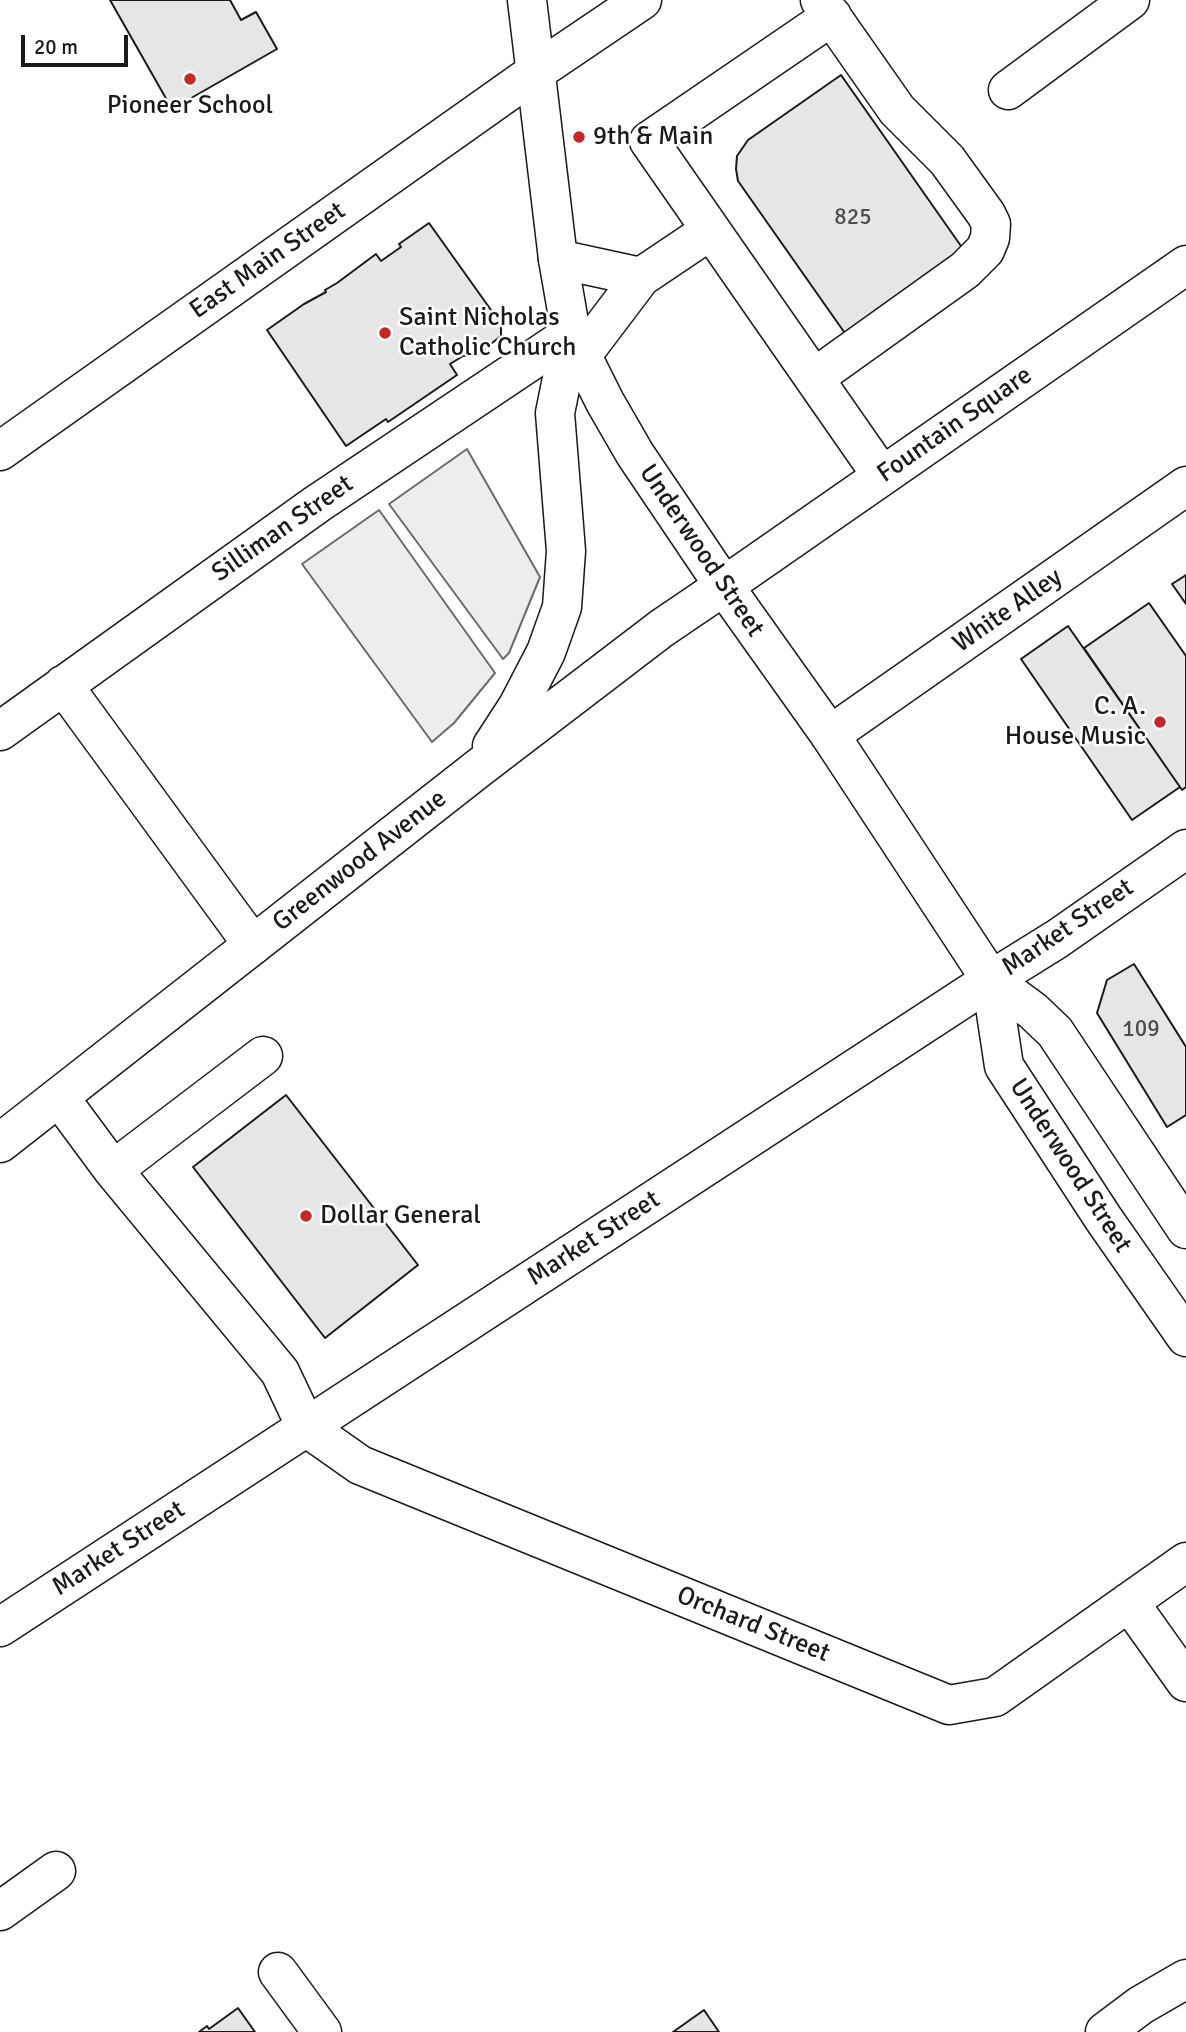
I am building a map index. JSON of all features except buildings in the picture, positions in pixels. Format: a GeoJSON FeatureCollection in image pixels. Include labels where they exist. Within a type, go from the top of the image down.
{"type":"FeatureCollection","features":[{"type":"Feature","properties":{"kind":"main road","name":"Underwood Street"},"geometry":{"type":"LineString","coordinates":[[527,0],[558,259],[577,344],[605,402],[635,454],[724,586],[830,735],[991,980],[1033,1011],[1055,1032],[1175,1191],[1186,1229]]}},
{"type":"Feature","properties":{"kind":"main road","name":"East Main Street"},"geometry":{"type":"LineString","coordinates":[[0,452],[537,71],[642,0]]}},
{"type":"Feature","properties":{"kind":"main road"},"geometry":{"type":"LineString","coordinates":[[1008,90],[1129,0]]}},
{"type":"Feature","properties":{"kind":"main road"},"geometry":{"type":"LineString","coordinates":[[814,378],[965,270],[985,250],[990,238],[990,224],[986,214],[947,160],[897,110],[826,8],[649,141],[882,476]]}},
{"type":"Feature","properties":{"kind":"main road"},"geometry":{"type":"LineString","coordinates":[[480,766],[518,706],[547,652],[562,607],[566,551],[555,413],[577,344],[641,277],[711,230]]}},
{"type":"Feature","properties":{"kind":"main road"},"geometry":{"type":"LineString","coordinates":[[558,259],[641,277]]}},
{"type":"Feature","properties":{"kind":"main road","name":"Fountain Square"},"geometry":{"type":"LineString","coordinates":[[724,586],[1186,265]]}},
{"type":"Feature","properties":{"kind":"main road","name":"Silliman Street"},"geometry":{"type":"LineString","coordinates":[[0,731],[317,503],[577,344]]}},
{"type":"Feature","properties":{"kind":"main road","name":"White Alley"},"geometry":{"type":"LineString","coordinates":[[830,735],[1186,486]]}},
{"type":"Feature","properties":{"kind":"main road","name":"Greenwood Avenue"},"geometry":{"type":"LineString","coordinates":[[0,1143],[480,766],[662,628],[724,586]]}},
{"type":"Feature","properties":{"kind":"main road"},"geometry":{"type":"LineString","coordinates":[[63,685],[253,945]]}},
{"type":"Feature","properties":{"kind":"main road","name":"Market Street"},"geometry":{"type":"LineString","coordinates":[[0,1627],[1057,939],[1186,849]]}},
{"type":"Feature","properties":{"kind":"main road","name":"Underwood Street"},"geometry":{"type":"LineString","coordinates":[[991,980],[1004,1066],[1102,1218],[1186,1337]]}},
{"type":"Feature","properties":{"kind":"main road"},"geometry":{"type":"LineString","coordinates":[[113,1170],[263,1056]]}},
{"type":"Feature","properties":{"kind":"main road"},"geometry":{"type":"LineString","coordinates":[[59,1097],[113,1170],[280,1372],[306,1427]]}},
{"type":"Feature","properties":{"kind":"main road","name":"Orchard Street"},"geometry":{"type":"LineString","coordinates":[[306,1427],[360,1465],[949,1705],[995,1697],[1186,1562]]}},
{"type":"Feature","properties":{"kind":"main road"},"geometry":{"type":"LineString","coordinates":[[1129,1602],[1186,1682]]}},
{"type":"Feature","properties":{"kind":"main road"},"geometry":{"type":"LineString","coordinates":[[0,1911],[55,1871]]}},
{"type":"Feature","properties":{"kind":"main road"},"geometry":{"type":"LineString","coordinates":[[278,1972],[322,2032]]}},
{"type":"Feature","properties":{"kind":"main road"},"geometry":{"type":"LineString","coordinates":[[1105,2032],[1141,2005],[1186,1979]]}},
{"type":"Feature","properties":{"kind":"shaded area"},"geometry":{"type":"Polygon","coordinates":[[[467,449],[540,577],[509,653],[503,659],[389,504],[467,449]]]}},
{"type":"Feature","properties":{"kind":"shaded area"},"geometry":{"type":"Polygon","coordinates":[[[379,510],[495,673],[454,723],[432,742],[302,564],[379,510]]]}},
{"type":"Feature","properties":{"kind":"place","name":"Pioneer School"},"geometry":{"type":"Point","coordinates":[190,79]}},
{"type":"Feature","properties":{"kind":"place","name":"9th & Main"},"geometry":{"type":"Point","coordinates":[579,137]}},
{"type":"Feature","properties":{"kind":"place","name":"Saint Nicholas Catholic Church"},"geometry":{"type":"Point","coordinates":[385,333]}},
{"type":"Feature","properties":{"kind":"place","name":"C. A. House Music"},"geometry":{"type":"Point","coordinates":[1160,722]}},
{"type":"Feature","properties":{"kind":"place","name":"Dollar General"},"geometry":{"type":"Point","coordinates":[306,1216]}}]}
